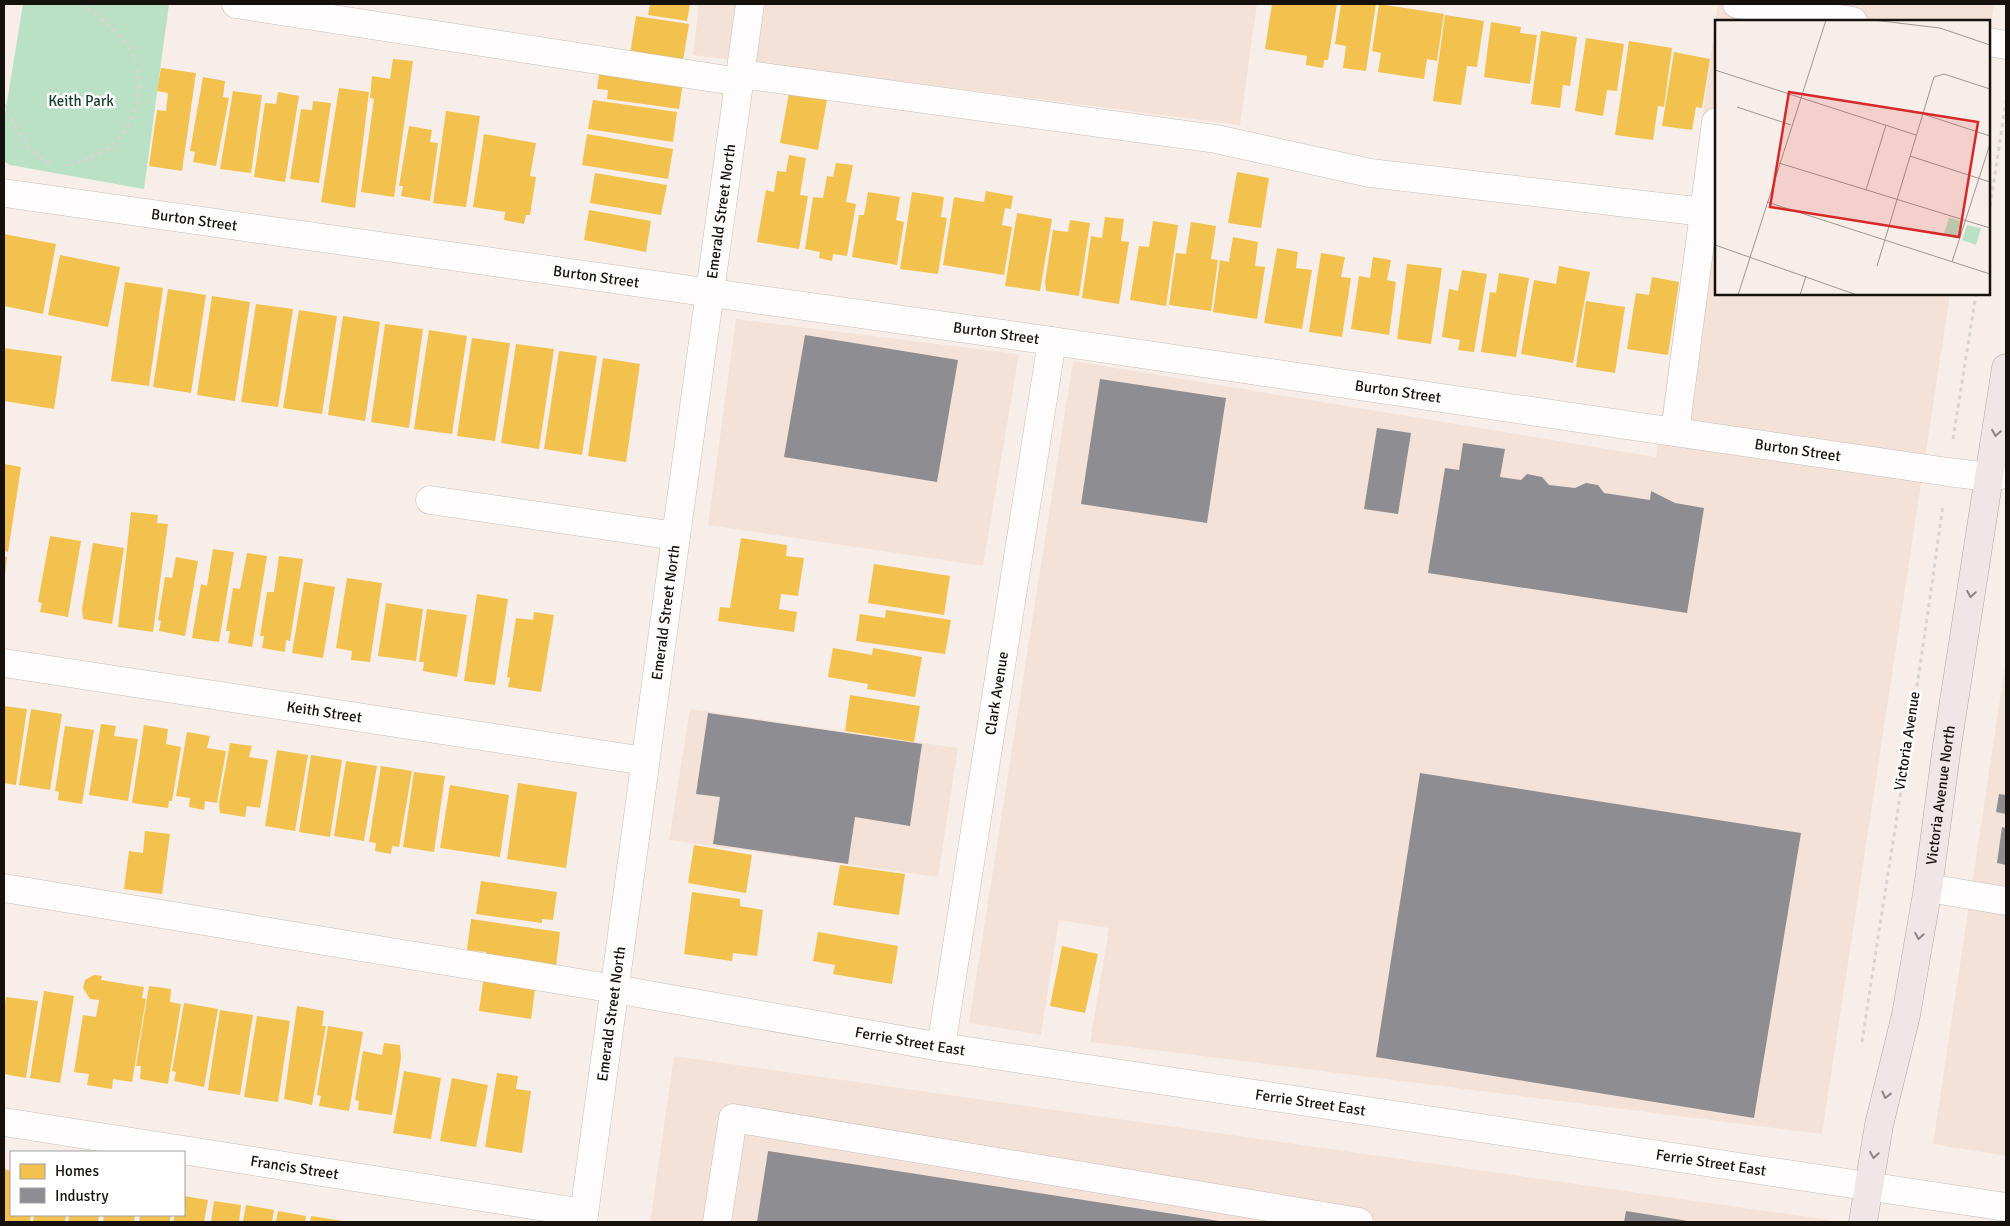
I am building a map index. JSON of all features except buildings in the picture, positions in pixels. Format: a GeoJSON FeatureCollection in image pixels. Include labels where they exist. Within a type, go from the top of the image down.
{"type":"FeatureCollection","features":[{"type":"Feature","properties":{"kind":"main road","name":"Victoria Avenue North"},"geometry":{"type":"LineString","coordinates":[[1863,1222],[1879,1125],[1906,1015],[1928,888],[1947,746],[1998,475],[2006,368]]}},
{"type":"Feature","properties":{"kind":"street"},"geometry":{"type":"LineString","coordinates":[[236,4],[740,78],[1216,139],[1370,173],[1704,212]]}},
{"type":"Feature","properties":{"kind":"street","name":"Emerald Street North"},"geometry":{"type":"LineString","coordinates":[[583,1218],[750,4]]}},
{"type":"Feature","properties":{"kind":"street"},"geometry":{"type":"LineString","coordinates":[[1730,20],[1732,4]]}},
{"type":"Feature","properties":{"kind":"street"},"geometry":{"type":"LineString","coordinates":[[1737,4],[1846,20]]}},
{"type":"Feature","properties":{"kind":"street"},"geometry":{"type":"LineString","coordinates":[[1990,42],[2006,45]]}},
{"type":"Feature","properties":{"kind":"street"},"geometry":{"type":"LineString","coordinates":[[1675,432],[1715,130]]}},
{"type":"Feature","properties":{"kind":"street","name":"Burton Street"},"geometry":{"type":"LineString","coordinates":[[4,194],[1052,341],[1948,472],[1998,475]]}},
{"type":"Feature","properties":{"kind":"street","name":"Clark Avenue"},"geometry":{"type":"LineString","coordinates":[[941,1047],[1052,341]]}},
{"type":"Feature","properties":{"kind":"street"},"geometry":{"type":"LineString","coordinates":[[430,500],[676,536]]}},
{"type":"Feature","properties":{"kind":"street","name":"Keith Street"},"geometry":{"type":"LineString","coordinates":[[4,663],[645,761]]}},
{"type":"Feature","properties":{"kind":"street","name":"Ferrie Street East"},"geometry":{"type":"LineString","coordinates":[[4,888],[614,988],[941,1047],[2006,1207]]}},
{"type":"Feature","properties":{"kind":"street"},"geometry":{"type":"LineString","coordinates":[[1928,888],[2006,901]]}},
{"type":"Feature","properties":{"kind":"street"},"geometry":{"type":"LineString","coordinates":[[718,1222],[733,1118],[1359,1222]]}},
{"type":"Feature","properties":{"kind":"street","name":"Francis Street"},"geometry":{"type":"LineString","coordinates":[[4,1122],[179,1151]]}},
{"type":"Feature","properties":{"kind":"street","name":"Francis Street"},"geometry":{"type":"LineString","coordinates":[[185,1152],[583,1218]]}},
{"type":"Feature","properties":{"kind":"path"},"geometry":{"type":"LineString","coordinates":[[66,165],[72,165],[97,155],[116,142],[130,124],[137,104],[139,83],[137,66],[130,48],[114,29],[80,4]]}},
{"type":"Feature","properties":{"kind":"path"},"geometry":{"type":"LineString","coordinates":[[1990,207],[2006,101]]}},
{"type":"Feature","properties":{"kind":"path"},"geometry":{"type":"LineString","coordinates":[[4,104],[18,131],[36,154],[46,162],[59,165]]}},
{"type":"Feature","properties":{"kind":"path","name":"Victoria Avenue"},"geometry":{"type":"LineString","coordinates":[[1861,1045],[1976,295]]}},
{"type":"Feature","properties":{"kind":"shaded area"},"geometry":{"type":"Polygon","coordinates":[[[699,4],[1257,4],[1240,125],[693,55],[699,4]]]}},
{"type":"Feature","properties":{"kind":"shaded area"},"geometry":{"type":"Polygon","coordinates":[[[1718,4],[1994,4],[1990,34],[1990,20],[1716,20],[1718,4]]]}},
{"type":"Feature","properties":{"kind":"shaded area"},"geometry":{"type":"Polygon","coordinates":[[[1715,26],[1715,295],[1950,295],[1822,1134],[1090,1042],[1109,928],[1059,920],[1041,1035],[969,1023],[1073,361],[1656,457],[1715,26]]]}},
{"type":"Feature","properties":{"kind":"shaded area"},"geometry":{"type":"Polygon","coordinates":[[[736,319],[1019,354],[983,566],[708,525],[736,319]]]}},
{"type":"Feature","properties":{"kind":"shaded area"},"geometry":{"type":"Polygon","coordinates":[[[2006,659],[2006,1156],[1933,1144],[2006,659]]]}},
{"type":"Feature","properties":{"kind":"shaded area"},"geometry":{"type":"Polygon","coordinates":[[[690,709],[958,748],[938,877],[669,840],[690,709]]]}},
{"type":"Feature","properties":{"kind":"shaded area"},"geometry":{"type":"Polygon","coordinates":[[[674,1056],[1830,1220],[1830,1222],[650,1222],[674,1056]]]}},
{"type":"Feature","properties":{"kind":"green space","name":"Keith Park"},"geometry":{"type":"Polygon","coordinates":[[[23,4],[169,4],[144,189],[10,165],[4,161],[4,120],[23,4]]]}}]}
